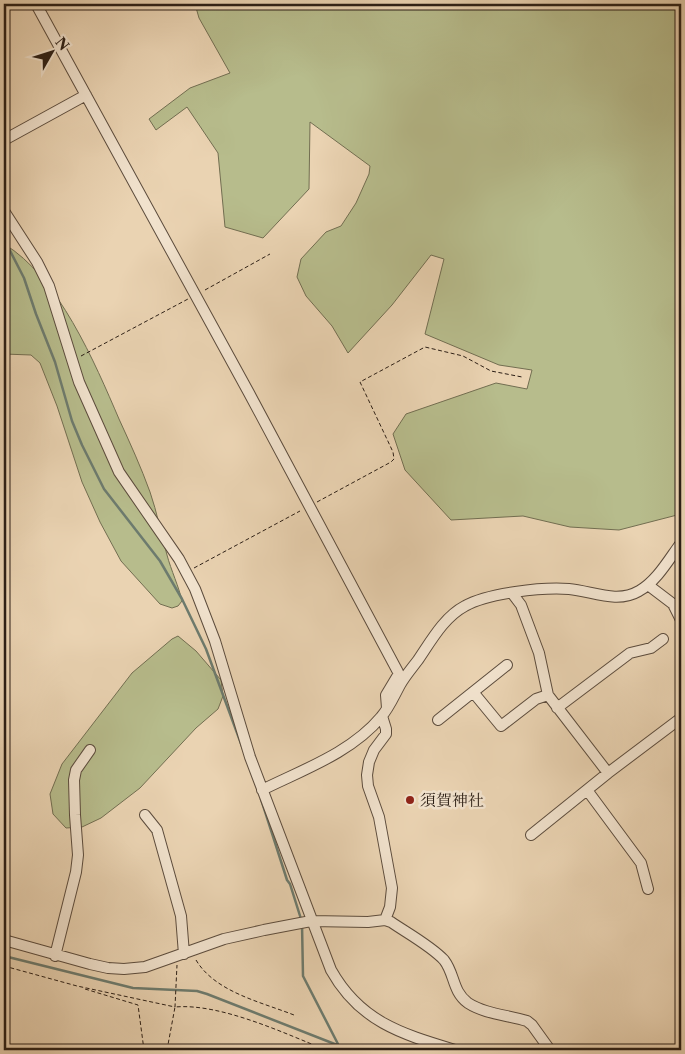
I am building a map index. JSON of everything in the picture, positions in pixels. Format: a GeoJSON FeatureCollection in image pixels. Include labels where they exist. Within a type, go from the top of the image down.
{"type":"FeatureCollection","features":[{"type":"Feature","properties":{"kind":"street"},"geometry":{"type":"LineString","coordinates":[[36,4],[398,672],[386,696],[384,712],[386,734],[374,750],[369,762],[367,775],[368,786],[379,817],[392,888],[390,907],[385,920]]}},
{"type":"Feature","properties":{"kind":"street"},"geometry":{"type":"LineString","coordinates":[[4,140],[86,95]]}},
{"type":"Feature","properties":{"kind":"street"},"geometry":{"type":"LineString","coordinates":[[4,210],[37,262],[49,286],[79,382],[119,472],[175,553],[195,590],[212,633],[262,790],[331,970],[338,982],[358,1006],[379,1022],[392,1029],[455,1050]]}},
{"type":"Feature","properties":{"kind":"street"},"geometry":{"type":"LineString","coordinates":[[262,790],[330,756],[358,739],[384,712],[401,683],[434,635],[448,619],[464,606],[485,598],[544,589],[569,589],[606,596],[630,596],[648,585],[681,543]]}},
{"type":"Feature","properties":{"kind":"street"},"geometry":{"type":"LineString","coordinates":[[648,585],[672,604],[681,620]]}},
{"type":"Feature","properties":{"kind":"street"},"geometry":{"type":"LineString","coordinates":[[512,593],[521,605],[538,653],[548,695],[608,773]]}},
{"type":"Feature","properties":{"kind":"street"},"geometry":{"type":"LineString","coordinates":[[557,708],[630,653],[651,648],[663,639]]}},
{"type":"Feature","properties":{"kind":"street"},"geometry":{"type":"LineString","coordinates":[[438,720],[507,664]]}},
{"type":"Feature","properties":{"kind":"street"},"geometry":{"type":"LineString","coordinates":[[473,692],[500,726],[536,699],[548,695]]}},
{"type":"Feature","properties":{"kind":"street"},"geometry":{"type":"LineString","coordinates":[[531,835],[608,773],[681,718]]}},
{"type":"Feature","properties":{"kind":"street"},"geometry":{"type":"LineString","coordinates":[[55,956],[76,872],[78,855],[74,780],[76,770],[90,750]]}},
{"type":"Feature","properties":{"kind":"street"},"geometry":{"type":"LineString","coordinates":[[587,790],[641,863],[648,889]]}},
{"type":"Feature","properties":{"kind":"street"},"geometry":{"type":"LineString","coordinates":[[144,815],[157,830],[181,916],[188,952]]}},
{"type":"Feature","properties":{"kind":"street"},"geometry":{"type":"LineString","coordinates":[[4,940],[55,956],[108,968],[124,969],[145,967],[224,939],[311,921],[368,922],[385,920],[391,922],[438,954],[445,962],[456,989],[464,1000],[475,1007],[527,1021],[550,1050]]}},
{"type":"Feature","properties":{"kind":"path"},"geometry":{"type":"LineString","coordinates":[[72,361],[270,254]]}},
{"type":"Feature","properties":{"kind":"path"},"geometry":{"type":"LineString","coordinates":[[186,572],[309,507],[394,459],[393,452],[360,382],[425,347],[464,356],[491,371],[522,377]]}},
{"type":"Feature","properties":{"kind":"path"},"geometry":{"type":"LineString","coordinates":[[188,952],[202,970],[226,988],[294,1015]]}},
{"type":"Feature","properties":{"kind":"path"},"geometry":{"type":"LineString","coordinates":[[4,966],[77,986],[153,1003],[175,1007],[209,1008],[273,1029],[326,1050]]}},
{"type":"Feature","properties":{"kind":"path"},"geometry":{"type":"LineString","coordinates":[[167,1050],[175,1007],[177,972]]}},
{"type":"Feature","properties":{"kind":"path"},"geometry":{"type":"LineString","coordinates":[[77,986],[138,1005],[144,1050]]}},
{"type":"Feature","properties":{"kind":"green space"},"geometry":{"type":"Polygon","coordinates":[[[195,4],[681,4],[681,514],[619,530],[570,527],[523,516],[451,520],[405,470],[393,434],[406,414],[496,383],[527,389],[532,370],[499,365],[425,334],[444,259],[431,255],[392,305],[348,353],[332,326],[306,296],[297,277],[301,259],[326,232],[341,226],[356,203],[369,174],[370,166],[310,122],[309,189],[263,238],[225,227],[218,153],[187,107],[156,130],[149,119],[190,88],[230,73],[199,18],[195,4]]]}},
{"type":"Feature","properties":{"kind":"green space"},"geometry":{"type":"Polygon","coordinates":[[[4,244],[23,258],[58,299],[73,322],[99,373],[150,492],[182,601],[178,606],[172,608],[160,604],[121,561],[100,522],[82,482],[57,406],[40,363],[31,355],[4,354],[4,244]]]}},
{"type":"Feature","properties":{"kind":"green space"},"geometry":{"type":"Polygon","coordinates":[[[178,636],[196,651],[221,680],[223,696],[218,709],[196,728],[140,788],[101,818],[82,827],[66,828],[53,814],[50,794],[62,764],[132,673],[178,636]]]}},
{"type":"Feature","properties":{"kind":"waterway"},"geometry":{"type":"LineString","coordinates":[[4,239],[24,278],[55,362],[72,421],[82,445],[104,489],[160,561],[182,599],[206,649],[243,749]]}},
{"type":"Feature","properties":{"kind":"waterway"},"geometry":{"type":"LineString","coordinates":[[261,799],[301,919]]}},
{"type":"Feature","properties":{"kind":"waterway"},"geometry":{"type":"LineString","coordinates":[[302,924],[303,976],[339,1046]]}},
{"type":"Feature","properties":{"kind":"waterway"},"geometry":{"type":"LineString","coordinates":[[4,956],[133,988],[197,991],[350,1050]]}},
{"type":"Feature","properties":{"kind":"place","name":"須賀神社"},"geometry":{"type":"Point","coordinates":[410,800]}}]}
